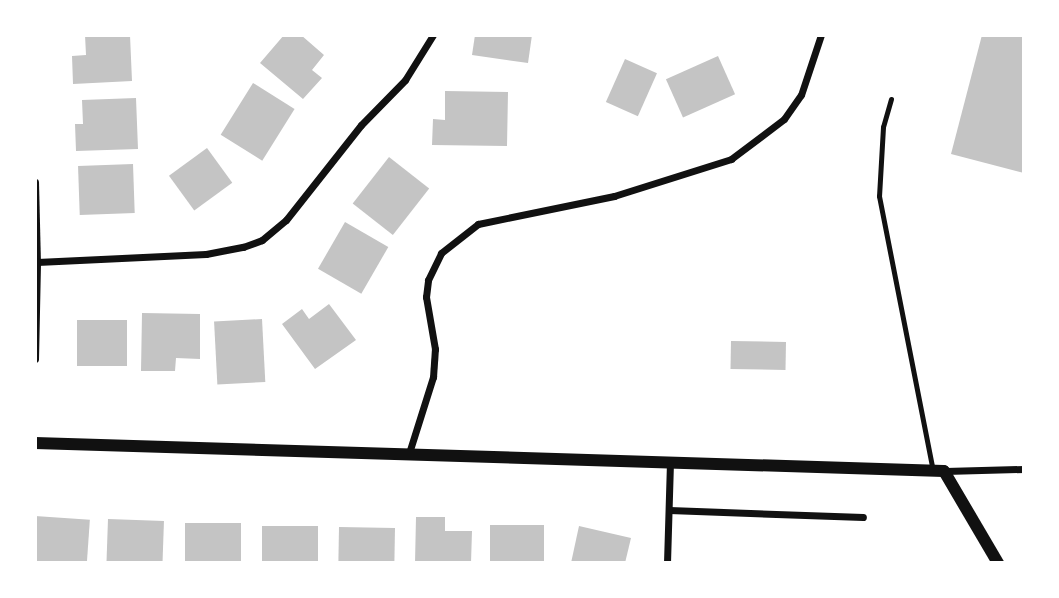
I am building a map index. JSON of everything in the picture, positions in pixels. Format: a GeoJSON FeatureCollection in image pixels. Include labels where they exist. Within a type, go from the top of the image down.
{"type":"FeatureCollection","features":[{"type":"Feature","properties":{"kind":"street"},"geometry":{"type":"LineString","coordinates":[[37,262],[206,254],[262,240],[286,220],[361,125],[405,80],[433,35]]}},
{"type":"Feature","properties":{"kind":"street"},"geometry":{"type":"LineString","coordinates":[[409,453],[433,377],[435,349],[426,297],[428,280],[441,253],[478,224],[614,196],[731,159],[784,119],[801,94],[821,35]]}},
{"type":"Feature","properties":{"kind":"street"},"geometry":{"type":"LineString","coordinates":[[35,182],[35,359]]}},
{"type":"Feature","properties":{"kind":"street"},"geometry":{"type":"LineString","coordinates":[[35,443],[939,471],[1024,469]]}},
{"type":"Feature","properties":{"kind":"street"},"geometry":{"type":"LineString","coordinates":[[667,563],[670,461]]}},
{"type":"Feature","properties":{"kind":"street"},"geometry":{"type":"LineString","coordinates":[[939,471],[998,563]]}},
{"type":"Feature","properties":{"kind":"street"},"geometry":{"type":"LineString","coordinates":[[669,510],[863,517]]}},
{"type":"Feature","properties":{"kind":"lane"},"geometry":{"type":"LineString","coordinates":[[891,99],[883,127],[879,196],[939,471]]}},
{"type":"Feature","properties":{"kind":"building"},"geometry":{"type":"Polygon","coordinates":[[[85,35],[130,35],[132,81],[73,84],[72,56],[86,55],[85,35]]]}},
{"type":"Feature","properties":{"kind":"building"},"geometry":{"type":"Polygon","coordinates":[[[284,35],[301,35],[324,55],[312,70],[322,78],[303,99],[260,63],[284,35]]]}},
{"type":"Feature","properties":{"kind":"building"},"geometry":{"type":"Polygon","coordinates":[[[475,35],[532,35],[528,63],[472,55],[475,35]]]}},
{"type":"Feature","properties":{"kind":"building"},"geometry":{"type":"Polygon","coordinates":[[[982,35],[1024,35],[1024,173],[951,154],[982,35]]]}},
{"type":"Feature","properties":{"kind":"building"},"geometry":{"type":"Polygon","coordinates":[[[718,56],[735,94],[683,118],[666,79],[718,56]]]}},
{"type":"Feature","properties":{"kind":"building"},"geometry":{"type":"Polygon","coordinates":[[[625,59],[657,73],[638,116],[606,102],[625,59]]]}},
{"type":"Feature","properties":{"kind":"building"},"geometry":{"type":"Polygon","coordinates":[[[253,83],[295,109],[262,161],[221,135],[253,83]]]}},
{"type":"Feature","properties":{"kind":"building"},"geometry":{"type":"Polygon","coordinates":[[[445,91],[508,92],[507,146],[432,145],[433,119],[445,120],[445,91]]]}},
{"type":"Feature","properties":{"kind":"building"},"geometry":{"type":"Polygon","coordinates":[[[136,98],[138,149],[76,151],[75,124],[83,124],[82,100],[136,98]]]}},
{"type":"Feature","properties":{"kind":"building"},"geometry":{"type":"Polygon","coordinates":[[[207,148],[232,183],[194,210],[169,176],[207,148]]]}},
{"type":"Feature","properties":{"kind":"building"},"geometry":{"type":"Polygon","coordinates":[[[389,157],[429,188],[393,235],[353,203],[389,157]]]}},
{"type":"Feature","properties":{"kind":"building"},"geometry":{"type":"Polygon","coordinates":[[[133,164],[135,213],[80,215],[78,166],[133,164]]]}},
{"type":"Feature","properties":{"kind":"building"},"geometry":{"type":"Polygon","coordinates":[[[345,222],[388,247],[361,294],[318,269],[345,222]]]}},
{"type":"Feature","properties":{"kind":"building"},"geometry":{"type":"Polygon","coordinates":[[[329,304],[356,340],[315,369],[282,324],[302,309],[309,319],[329,304]]]}},
{"type":"Feature","properties":{"kind":"building"},"geometry":{"type":"Polygon","coordinates":[[[142,313],[200,314],[200,359],[176,358],[175,371],[141,371],[142,313]]]}},
{"type":"Feature","properties":{"kind":"building"},"geometry":{"type":"Polygon","coordinates":[[[262,319],[265,382],[217,384],[214,322],[262,319]]]}},
{"type":"Feature","properties":{"kind":"building"},"geometry":{"type":"Polygon","coordinates":[[[77,320],[127,320],[127,366],[77,366],[77,320]]]}},
{"type":"Feature","properties":{"kind":"building"},"geometry":{"type":"Polygon","coordinates":[[[731,341],[786,342],[786,370],[731,369],[731,341]]]}},
{"type":"Feature","properties":{"kind":"building"},"geometry":{"type":"Polygon","coordinates":[[[35,516],[90,520],[87,563],[35,563],[35,516]]]}},
{"type":"Feature","properties":{"kind":"building"},"geometry":{"type":"Polygon","coordinates":[[[416,517],[445,517],[445,531],[472,531],[471,563],[415,563],[416,517]]]}},
{"type":"Feature","properties":{"kind":"building"},"geometry":{"type":"Polygon","coordinates":[[[108,519],[164,521],[162,563],[106,563],[108,519]]]}},
{"type":"Feature","properties":{"kind":"building"},"geometry":{"type":"Polygon","coordinates":[[[185,523],[241,523],[241,563],[185,563],[185,523]]]}},
{"type":"Feature","properties":{"kind":"building"},"geometry":{"type":"Polygon","coordinates":[[[490,525],[544,525],[544,563],[490,563],[490,525]]]}},
{"type":"Feature","properties":{"kind":"building"},"geometry":{"type":"Polygon","coordinates":[[[262,526],[318,526],[318,563],[262,563],[262,526]]]}},
{"type":"Feature","properties":{"kind":"building"},"geometry":{"type":"Polygon","coordinates":[[[579,526],[631,538],[625,563],[571,563],[579,526]]]}},
{"type":"Feature","properties":{"kind":"building"},"geometry":{"type":"Polygon","coordinates":[[[339,527],[395,528],[394,563],[338,563],[339,527]]]}}]}
